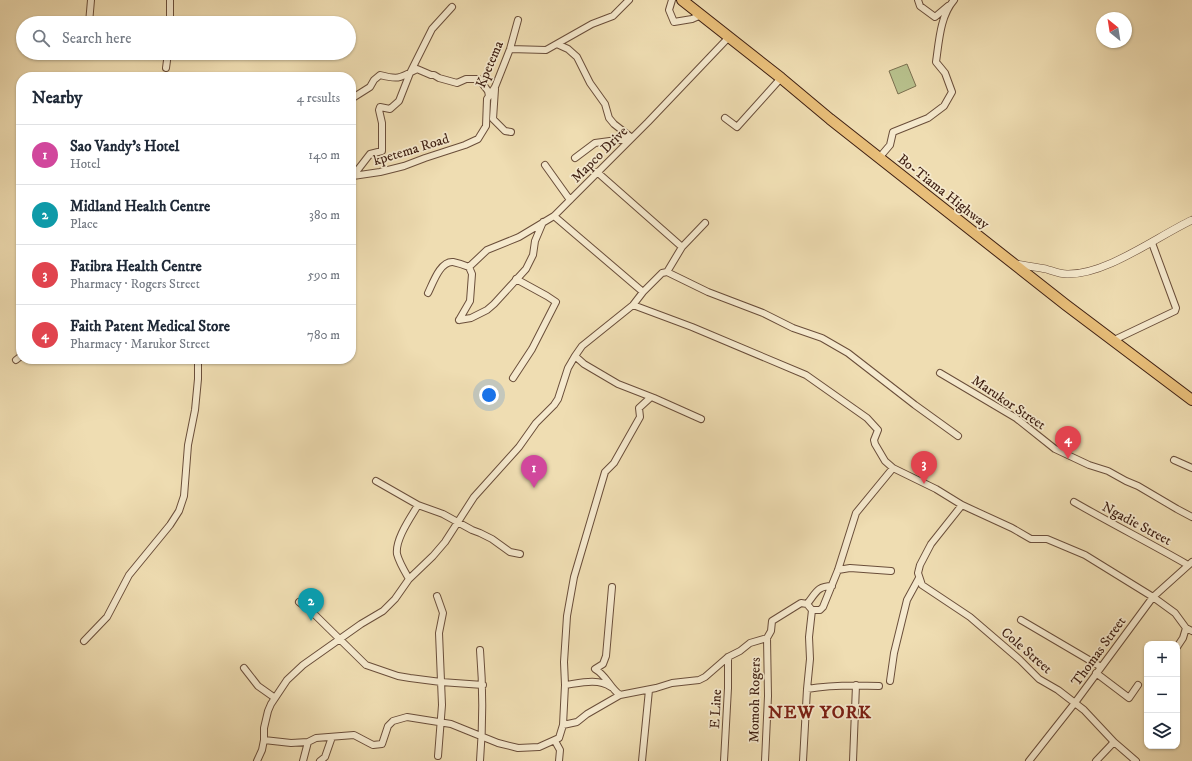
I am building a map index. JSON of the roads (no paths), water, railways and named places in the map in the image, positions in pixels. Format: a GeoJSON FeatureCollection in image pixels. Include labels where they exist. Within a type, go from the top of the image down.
{"type":"FeatureCollection","features":[{"type":"Feature","properties":{"kind":"highway","name":"Bo-Tiama Highway"},"geometry":{"type":"LineString","coordinates":[[682,0],[1066,305],[1192,400]]}},
{"type":"Feature","properties":{"kind":"street"},"geometry":{"type":"LineString","coordinates":[[90,16],[91,0]]}},
{"type":"Feature","properties":{"kind":"street"},"geometry":{"type":"LineString","coordinates":[[170,0],[170,16]]}},
{"type":"Feature","properties":{"kind":"street"},"geometry":{"type":"LineString","coordinates":[[510,49],[546,50],[592,24],[613,16],[629,0]]}},
{"type":"Feature","properties":{"kind":"street"},"geometry":{"type":"LineString","coordinates":[[672,0],[669,10],[674,22],[692,19],[701,15]]}},
{"type":"Feature","properties":{"kind":"street"},"geometry":{"type":"LineString","coordinates":[[918,0],[920,6],[935,17],[952,3]]}},
{"type":"Feature","properties":{"kind":"street"},"geometry":{"type":"LineString","coordinates":[[879,158],[890,145],[893,132],[928,118],[944,106],[952,92],[945,73],[936,62],[943,21],[952,3]]}},
{"type":"Feature","properties":{"kind":"street"},"geometry":{"type":"LineString","coordinates":[[356,170],[370,154],[382,151],[382,123],[379,110],[380,107],[390,109],[399,101],[410,73],[432,30],[452,7]]}},
{"type":"Feature","properties":{"kind":"street","name":"Kpetema"},"geometry":{"type":"LineString","coordinates":[[478,139],[486,126],[487,99],[495,87],[510,49],[518,20]]}},
{"type":"Feature","properties":{"kind":"street","name":"Mapco Drive"},"geometry":{"type":"LineString","coordinates":[[469,267],[487,250],[519,236],[554,216],[632,138],[729,36]]}},
{"type":"Feature","properties":{"kind":"street"},"geometry":{"type":"LineString","coordinates":[[556,44],[568,48],[577,57],[590,83],[604,104],[609,118],[614,124],[632,138]]}},
{"type":"Feature","properties":{"kind":"street"},"geometry":{"type":"LineString","coordinates":[[166,68],[167,60]]}},
{"type":"Feature","properties":{"kind":"street"},"geometry":{"type":"LineString","coordinates":[[356,96],[370,87],[374,80],[380,75],[394,79],[417,70],[431,75],[434,74],[439,78],[457,83],[466,79],[479,79],[488,91],[489,96]]}},
{"type":"Feature","properties":{"kind":"street"},"geometry":{"type":"LineString","coordinates":[[725,118],[737,127],[781,78]]}},
{"type":"Feature","properties":{"kind":"street"},"geometry":{"type":"LineString","coordinates":[[495,87],[493,119],[505,131],[511,132]]}},
{"type":"Feature","properties":{"kind":"street"},"geometry":{"type":"LineString","coordinates":[[575,158],[595,143],[632,138]]}},
{"type":"Feature","properties":{"kind":"street","name":"kpetema Road"},"geometry":{"type":"LineString","coordinates":[[356,175],[380,172],[404,166],[478,139]]}},
{"type":"Feature","properties":{"kind":"street"},"geometry":{"type":"LineString","coordinates":[[545,165],[570,200]]}},
{"type":"Feature","properties":{"kind":"street"},"geometry":{"type":"LineString","coordinates":[[597,172],[682,247]]}},
{"type":"Feature","properties":{"kind":"street"},"geometry":{"type":"LineString","coordinates":[[554,216],[643,292]]}},
{"type":"Feature","properties":{"kind":"street"},"geometry":{"type":"LineString","coordinates":[[1013,263],[1064,274],[1076,274],[1106,265],[1152,243],[1172,229],[1192,220]]}},
{"type":"Feature","properties":{"kind":"street"},"geometry":{"type":"LineString","coordinates":[[428,293],[445,264],[452,262],[469,267],[472,274],[470,301],[459,320],[471,318],[487,310],[526,269],[533,255],[535,241],[543,222]]}},
{"type":"Feature","properties":{"kind":"street"},"geometry":{"type":"LineString","coordinates":[[667,272],[682,247],[705,223]]}},
{"type":"Feature","properties":{"kind":"street"},"geometry":{"type":"LineString","coordinates":[[1114,340],[1175,311],[1176,308],[1152,243]]}},
{"type":"Feature","properties":{"kind":"street"},"geometry":{"type":"LineString","coordinates":[[257,761],[260,758],[264,740],[268,711],[275,698],[294,672],[339,639],[383,611],[395,599],[410,579],[433,556],[474,497],[519,447],[536,423],[549,411],[558,399],[568,368],[582,346],[633,305],[643,292],[662,273],[667,272],[708,292],[763,313],[793,328],[822,338],[848,353],[958,436]]}},
{"type":"Feature","properties":{"kind":"street"},"geometry":{"type":"LineString","coordinates":[[513,378],[532,349],[556,302],[548,296],[516,279]]}},
{"type":"Feature","properties":{"kind":"street"},"geometry":{"type":"LineString","coordinates":[[633,305],[692,327],[806,375],[867,418],[878,430],[874,440],[875,444],[885,461],[893,468],[936,489],[962,506],[1012,528],[1031,539],[1047,539],[1085,555],[1153,597],[1175,613],[1189,630],[1180,642]]}},
{"type":"Feature","properties":{"kind":"street"},"geometry":{"type":"LineString","coordinates":[[575,356],[584,364],[618,384],[701,419]]}},
{"type":"Feature","properties":{"kind":"street"},"geometry":{"type":"LineString","coordinates":[[84,641],[107,617],[129,575],[179,512],[184,496],[188,445],[195,410],[198,364]]}},
{"type":"Feature","properties":{"kind":"street","name":"Marukor Street"},"geometry":{"type":"LineString","coordinates":[[940,373],[1016,418],[1055,449],[1089,465],[1108,471],[1138,486],[1177,510],[1192,516]]}},
{"type":"Feature","properties":{"kind":"street"},"geometry":{"type":"LineString","coordinates":[[264,740],[291,743],[308,742],[316,738],[354,735],[372,745],[382,744],[388,726],[393,721],[407,717],[451,724],[503,744],[518,748],[539,747],[559,738],[563,725],[565,685],[564,662],[567,616],[572,585],[605,472],[614,463],[640,417],[639,408],[651,397]]}},
{"type":"Feature","properties":{"kind":"street"},"geometry":{"type":"LineString","coordinates":[[1174,460],[1192,468]]}},
{"type":"Feature","properties":{"kind":"street"},"geometry":{"type":"LineString","coordinates":[[812,610],[820,610],[823,607],[838,570],[856,513],[893,468]]}},
{"type":"Feature","properties":{"kind":"street"},"geometry":{"type":"LineString","coordinates":[[376,481],[418,504],[443,514],[456,523],[492,539],[510,552],[520,554]]}},
{"type":"Feature","properties":{"kind":"street","name":"Ngadie Street"},"geometry":{"type":"LineString","coordinates":[[1074,502],[1190,564]]}},
{"type":"Feature","properties":{"kind":"street"},"geometry":{"type":"LineString","coordinates":[[410,579],[397,554],[397,546],[403,531],[418,504]]}},
{"type":"Feature","properties":{"kind":"street"},"geometry":{"type":"LineString","coordinates":[[890,681],[894,653],[907,600],[919,578],[918,569],[928,548],[962,506]]}},
{"type":"Feature","properties":{"kind":"street","name":"Thomas Street"},"geometry":{"type":"LineString","coordinates":[[1029,761],[1074,704],[1153,597],[1190,564]]}},
{"type":"Feature","properties":{"kind":"street"},"geometry":{"type":"LineString","coordinates":[[838,570],[850,568],[891,571]]}},
{"type":"Feature","properties":{"kind":"street","name":"Cole Street"},"geometry":{"type":"LineString","coordinates":[[919,578],[922,585],[970,617],[1020,660],[1039,679],[1058,690],[1074,704],[1084,710],[1114,742],[1135,761]]}},
{"type":"Feature","properties":{"kind":"street"},"geometry":{"type":"LineString","coordinates":[[807,604],[819,588],[824,586],[832,586]]}},
{"type":"Feature","properties":{"kind":"street"},"geometry":{"type":"LineString","coordinates":[[612,587],[606,656],[603,664],[595,669],[603,674],[612,688]]}},
{"type":"Feature","properties":{"kind":"street"},"geometry":{"type":"LineString","coordinates":[[437,596],[443,613],[438,633],[442,705],[438,756]]}},
{"type":"Feature","properties":{"kind":"street"},"geometry":{"type":"LineString","coordinates":[[299,602],[311,611],[366,665],[398,676],[441,682],[482,685]]}},
{"type":"Feature","properties":{"kind":"street"},"geometry":{"type":"LineString","coordinates":[[563,725],[577,722],[587,714],[620,695],[649,690],[672,683],[699,680],[705,677],[728,657],[740,651],[750,643],[767,638],[771,631],[772,621],[801,603],[807,604],[812,610],[809,637],[810,659],[806,689],[803,761]]}},
{"type":"Feature","properties":{"kind":"street"},"geometry":{"type":"LineString","coordinates":[[1021,620],[1101,667]]}},
{"type":"Feature","properties":{"kind":"street","name":"Momoh Rogers"},"geometry":{"type":"LineString","coordinates":[[765,761],[768,696],[767,638]]}},
{"type":"Feature","properties":{"kind":"street"},"geometry":{"type":"LineString","coordinates":[[480,650],[482,685],[482,736],[480,761]]}},
{"type":"Feature","properties":{"kind":"street","name":"E Line"},"geometry":{"type":"LineString","coordinates":[[724,761],[728,657]]}},
{"type":"Feature","properties":{"kind":"street"},"geometry":{"type":"LineString","coordinates":[[244,668],[258,686],[275,698]]}},
{"type":"Feature","properties":{"kind":"street"},"geometry":{"type":"LineString","coordinates":[[1096,673],[1129,698],[1138,685]]}},
{"type":"Feature","properties":{"kind":"street"},"geometry":{"type":"LineString","coordinates":[[565,685],[600,682],[606,684],[620,695]]}},
{"type":"Feature","properties":{"kind":"street"},"geometry":{"type":"LineString","coordinates":[[853,761],[856,685]]}},
{"type":"Feature","properties":{"kind":"street"},"geometry":{"type":"LineString","coordinates":[[806,689],[821,686],[879,686]]}},
{"type":"Feature","properties":{"kind":"street"},"geometry":{"type":"LineString","coordinates":[[642,761],[649,690]]}},
{"type":"Feature","properties":{"kind":"street"},"geometry":{"type":"LineString","coordinates":[[320,761],[325,757],[332,737]]}},
{"type":"Feature","properties":{"kind":"street"},"geometry":{"type":"LineString","coordinates":[[555,741],[560,750],[559,761]]}},
{"type":"Feature","properties":{"kind":"street"},"geometry":{"type":"LineString","coordinates":[[303,761],[308,742]]}},
{"type":"Feature","properties":{"kind":"street"},"geometry":{"type":"LineString","coordinates":[[1096,761],[1114,742]]}},
{"type":"Feature","properties":{"kind":"place","name":"Faith Patent Medical Store"},"geometry":{"type":"Point","coordinates":[1068,459]}},
{"type":"Feature","properties":{"kind":"place","name":"Fatibra Health Centre"},"geometry":{"type":"Point","coordinates":[924,484]}},
{"type":"Feature","properties":{"kind":"place","name":"Sao Vandy's Hotel"},"geometry":{"type":"Point","coordinates":[534,488]}},
{"type":"Feature","properties":{"kind":"place","name":"Midland Health Centre"},"geometry":{"type":"Point","coordinates":[311,621]}},
{"type":"Feature","properties":{"kind":"district","name":"NEW YORK"},"geometry":{"type":"Point","coordinates":[820,712]}}]}
